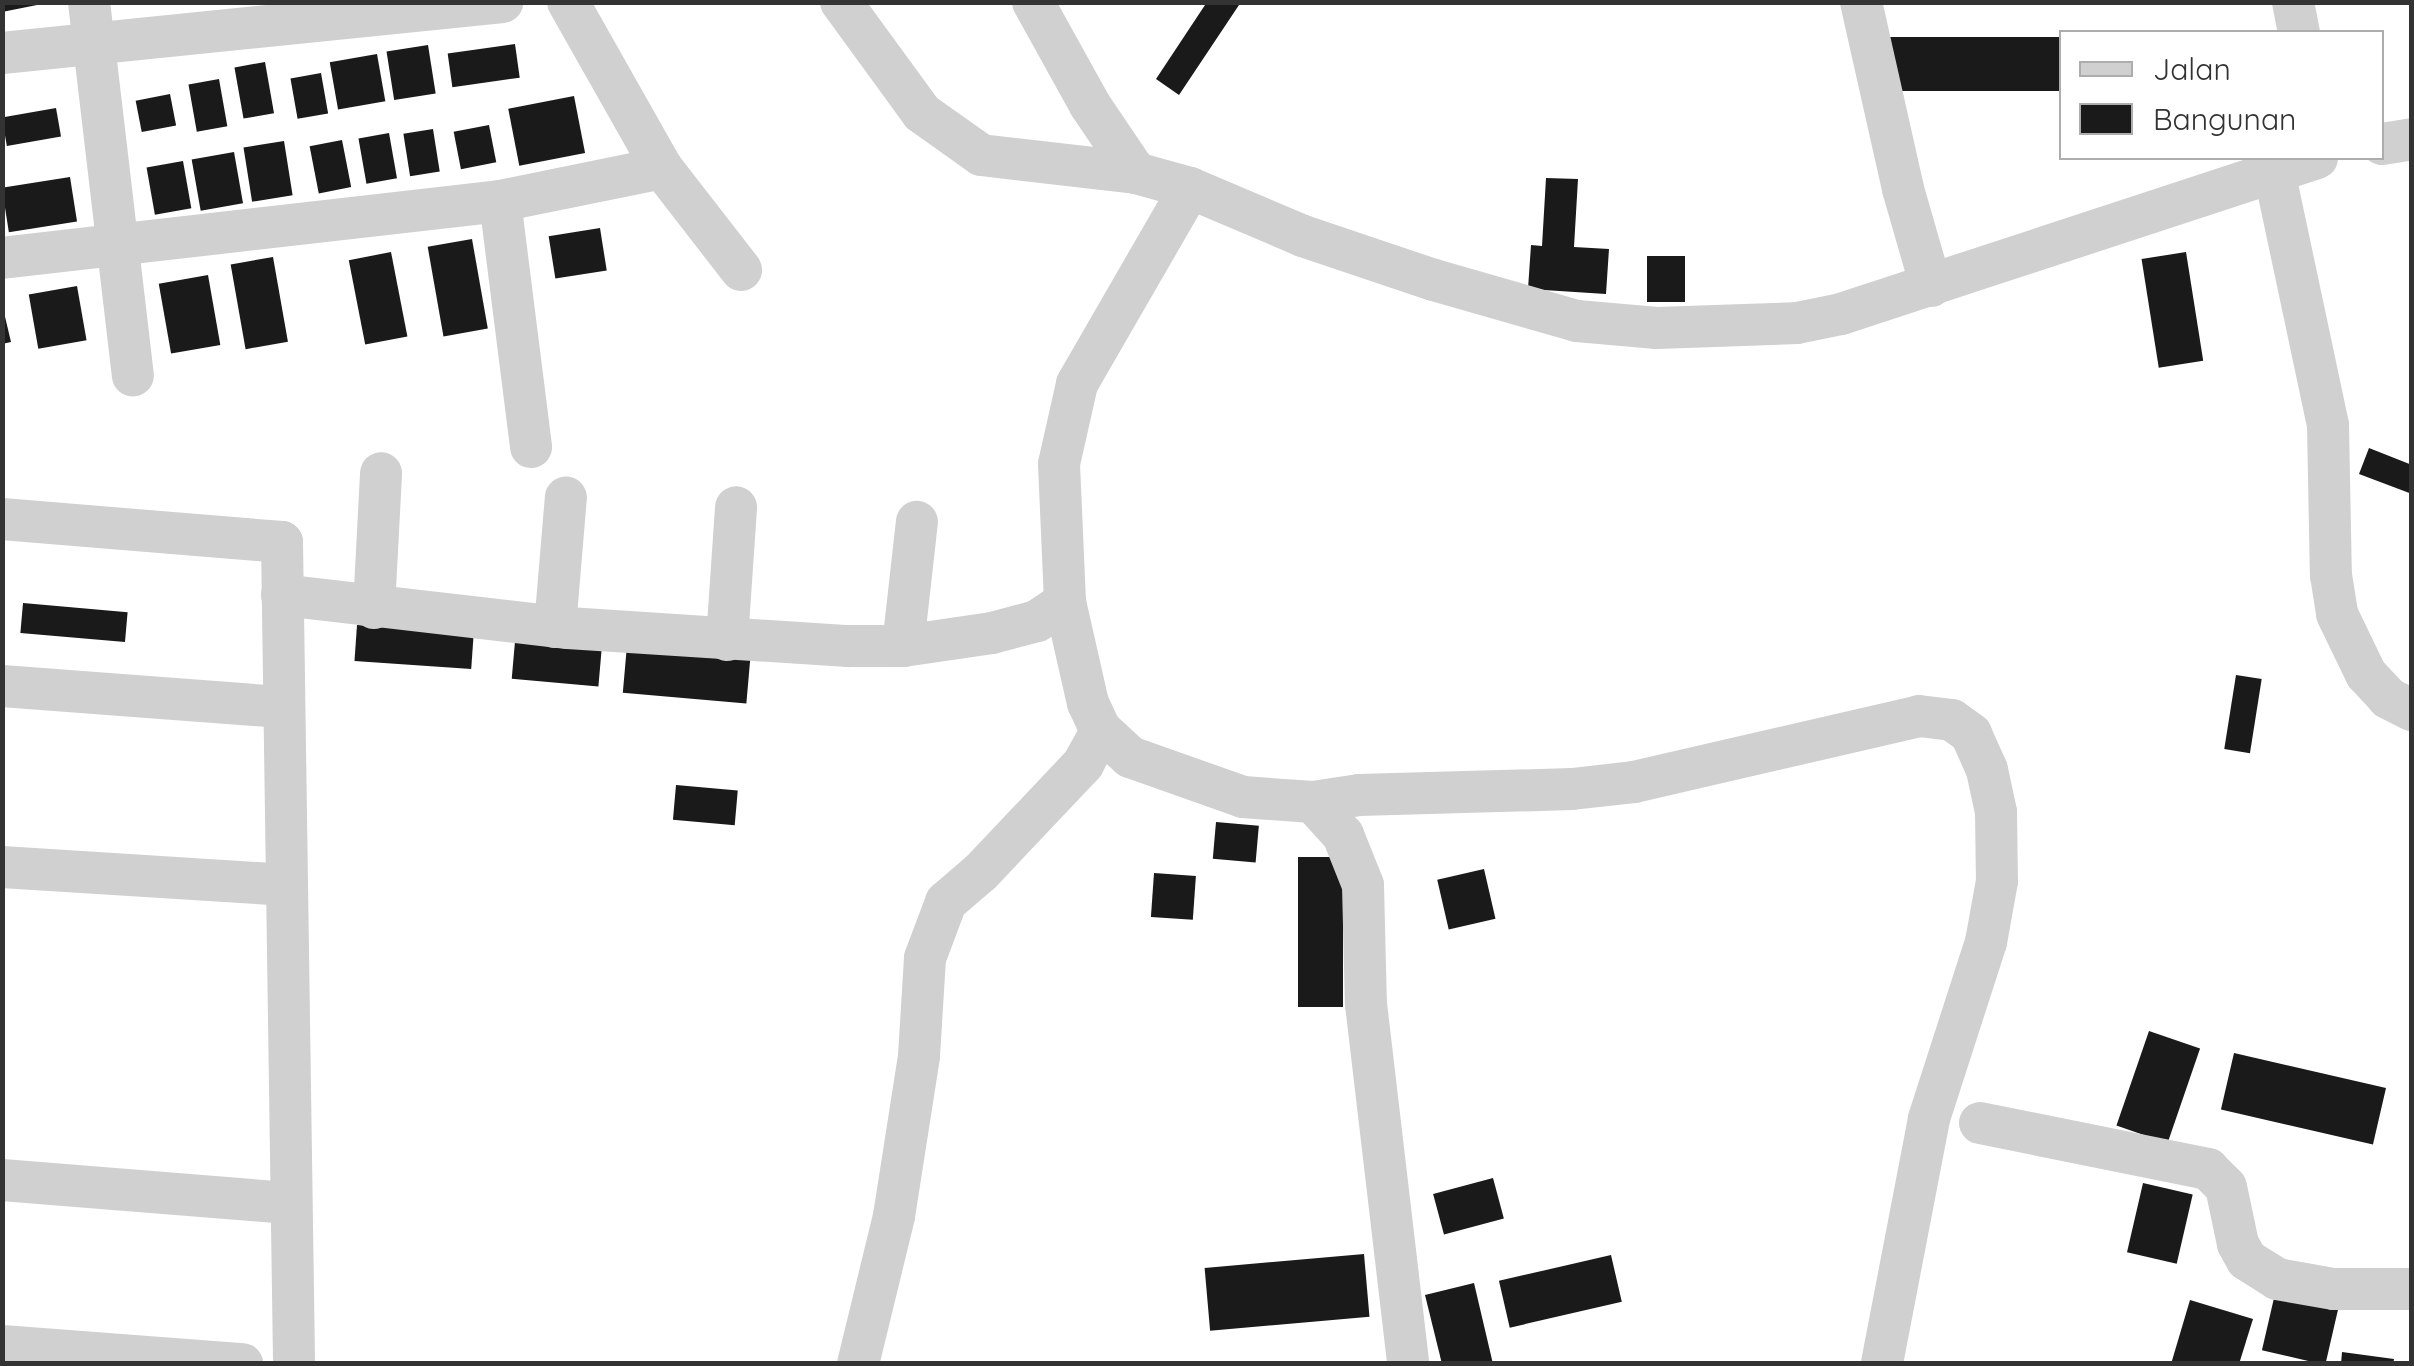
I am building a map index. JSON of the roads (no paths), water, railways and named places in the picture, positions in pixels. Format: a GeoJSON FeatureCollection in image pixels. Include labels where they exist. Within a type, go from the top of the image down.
{"type":"FeatureCollection","features":[{"type":"Feature","properties":{"kind":"street"},"geometry":{"type":"LineString","coordinates":[[2,53],[92,22],[502,2]]}},
{"type":"Feature","properties":{"kind":"street"},"geometry":{"type":"LineString","coordinates":[[568,2],[662,168],[740,270]]}},
{"type":"Feature","properties":{"kind":"street"},"geometry":{"type":"LineString","coordinates":[[841,2],[922,114],[954,139],[982,154],[1136,172],[1190,188],[1303,236],[1577,322],[1657,328],[1797,323],[1931,286],[2310,160]]}},
{"type":"Feature","properties":{"kind":"street"},"geometry":{"type":"LineString","coordinates":[[1033,2],[1090,105],[1136,172]]}},
{"type":"Feature","properties":{"kind":"street"},"geometry":{"type":"LineString","coordinates":[[1862,2],[1903,189],[1931,286]]}},
{"type":"Feature","properties":{"kind":"street"},"geometry":{"type":"LineString","coordinates":[[2294,2],[2299,30]]}},
{"type":"Feature","properties":{"kind":"street"},"geometry":{"type":"LineString","coordinates":[[92,22],[133,375]]}},
{"type":"Feature","properties":{"kind":"street"},"geometry":{"type":"LineString","coordinates":[[2384,144],[2412,139]]}},
{"type":"Feature","properties":{"kind":"street"},"geometry":{"type":"LineString","coordinates":[[2,258],[500,200],[662,168]]}},
{"type":"Feature","properties":{"kind":"street"},"geometry":{"type":"LineString","coordinates":[[2274,171],[2328,425],[2330,575],[2337,614],[2366,674],[2388,698],[2412,710]]}},
{"type":"Feature","properties":{"kind":"street"},"geometry":{"type":"LineString","coordinates":[[1190,188],[1077,384],[1059,464],[1065,602],[1088,703],[1106,737],[1130,757],[1243,797],[1313,802],[1359,795],[1572,789],[1634,782],[1918,716],[1952,720],[1971,734],[1987,770],[1996,812],[1997,881],[1986,942],[1929,1119],[1882,1364]]}},
{"type":"Feature","properties":{"kind":"street"},"geometry":{"type":"LineString","coordinates":[[500,200],[531,447]]}},
{"type":"Feature","properties":{"kind":"street"},"geometry":{"type":"LineString","coordinates":[[374,608],[380,472]]}},
{"type":"Feature","properties":{"kind":"street"},"geometry":{"type":"LineString","coordinates":[[556,627],[566,497]]}},
{"type":"Feature","properties":{"kind":"street"},"geometry":{"type":"LineString","coordinates":[[728,640],[736,507]]}},
{"type":"Feature","properties":{"kind":"street"},"geometry":{"type":"LineString","coordinates":[[2,518],[282,542],[294,1364]]}},
{"type":"Feature","properties":{"kind":"street"},"geometry":{"type":"LineString","coordinates":[[904,646],[917,522]]}},
{"type":"Feature","properties":{"kind":"street"},"geometry":{"type":"LineString","coordinates":[[282,595],[556,627],[728,640],[904,646],[992,634],[1037,621],[1065,602]]}},
{"type":"Feature","properties":{"kind":"street"},"geometry":{"type":"LineString","coordinates":[[2,686],[283,707]]}},
{"type":"Feature","properties":{"kind":"street"},"geometry":{"type":"LineString","coordinates":[[858,1364],[894,1216],[918,1056],[925,958],[946,902],[981,872],[1083,764],[1097,738],[1106,737]]}},
{"type":"Feature","properties":{"kind":"street"},"geometry":{"type":"LineString","coordinates":[[1313,802],[1343,834],[1362,885],[1366,1004],[1408,1364]]}},
{"type":"Feature","properties":{"kind":"street"},"geometry":{"type":"LineString","coordinates":[[2,867],[286,885]]}},
{"type":"Feature","properties":{"kind":"street"},"geometry":{"type":"LineString","coordinates":[[1980,1123],[2208,1169],[2226,1187],[2238,1244],[2248,1260],[2277,1279],[2334,1289],[2412,1289]]}},
{"type":"Feature","properties":{"kind":"street"},"geometry":{"type":"LineString","coordinates":[[2,1180],[291,1203]]}},
{"type":"Feature","properties":{"kind":"street"},"geometry":{"type":"LineString","coordinates":[[2,1346],[242,1364]]}}]}
